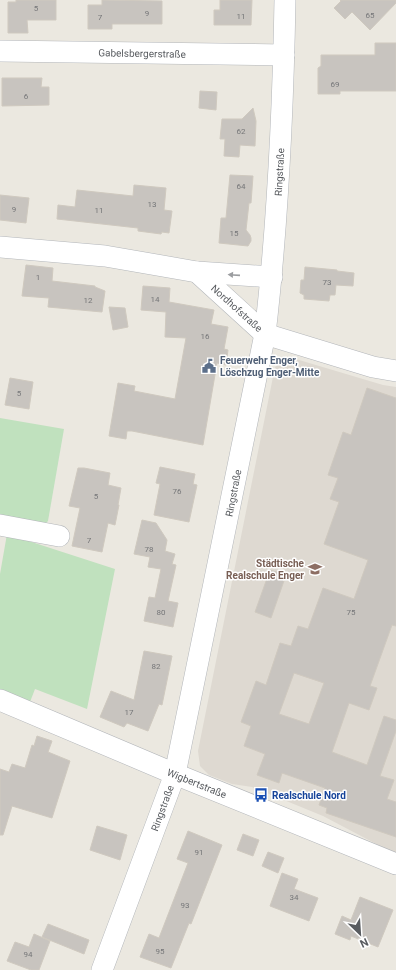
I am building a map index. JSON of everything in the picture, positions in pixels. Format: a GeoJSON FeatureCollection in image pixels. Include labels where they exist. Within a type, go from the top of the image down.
{"type":"FeatureCollection","features":[{"type":"Feature","properties":{"kind":"street","name":"Ringstraße"},"geometry":{"type":"LineString","coordinates":[[102,970],[175,774],[265,334],[272,277],[280,168],[285,0]]}},
{"type":"Feature","properties":{"kind":"street","name":"Gabelsbergerstraße"},"geometry":{"type":"LineString","coordinates":[[0,51],[284,55]]}},
{"type":"Feature","properties":{"kind":"street","name":"Nordhofstraße"},"geometry":{"type":"LineString","coordinates":[[1,252],[105,256],[197,272],[272,277]]}},
{"type":"Feature","properties":{"kind":"street","name":"Nordhofstraße"},"geometry":{"type":"LineString","coordinates":[[197,272],[265,334],[373,366],[396,371]]}},
{"type":"Feature","properties":{"kind":"street"},"geometry":{"type":"LineString","coordinates":[[0,525],[59,536]]}},
{"type":"Feature","properties":{"kind":"street","name":"Wigbertstraße"},"geometry":{"type":"LineString","coordinates":[[0,700],[175,774],[396,864]]}},
{"type":"Feature","properties":{"kind":"shaded area","name":"Städtische Realschule Enger"},"geometry":{"type":"Polygon","coordinates":[[[289,357],[383,385],[396,387],[396,853],[323,816],[252,787],[232,784],[209,775],[200,766],[198,751],[275,367],[289,357]]]}},
{"type":"Feature","properties":{"kind":"green space"},"geometry":{"type":"Polygon","coordinates":[[[0,418],[64,429],[48,521],[43,526],[0,517],[0,418]]]}},
{"type":"Feature","properties":{"kind":"green space"},"geometry":{"type":"Polygon","coordinates":[[[7,534],[115,569],[87,709],[35,689],[30,702],[0,690],[0,574],[7,534]]]}},
{"type":"Feature","properties":{"kind":"building"},"geometry":{"type":"Polygon","coordinates":[[[16,0],[56,0],[56,20],[27,20],[28,33],[8,33],[8,2],[16,2],[16,0]]]}},
{"type":"Feature","properties":{"kind":"building"},"geometry":{"type":"Polygon","coordinates":[[[102,0],[162,1],[162,24],[112,24],[112,29],[88,29],[88,5],[102,5],[102,0]]]}},
{"type":"Feature","properties":{"kind":"building"},"geometry":{"type":"Polygon","coordinates":[[[220,0],[252,0],[251,25],[214,25],[214,10],[220,10],[220,0]]]}},
{"type":"Feature","properties":{"kind":"building"},"geometry":{"type":"Polygon","coordinates":[[[340,0],[396,0],[396,3],[370,30],[352,12],[345,19],[334,8],[341,1],[340,0]]]}},
{"type":"Feature","properties":{"kind":"building"},"geometry":{"type":"Polygon","coordinates":[[[375,43],[396,43],[396,91],[340,91],[340,94],[318,94],[318,68],[321,66],[321,55],[375,55],[375,43]]]}},
{"type":"Feature","properties":{"kind":"building"},"geometry":{"type":"Polygon","coordinates":[[[2,78],[42,78],[41,87],[49,87],[49,105],[2,106],[2,78]]]}},
{"type":"Feature","properties":{"kind":"building"},"geometry":{"type":"Polygon","coordinates":[[[200,91],[217,92],[216,110],[199,108],[200,91]]]}},
{"type":"Feature","properties":{"kind":"building"},"geometry":{"type":"Polygon","coordinates":[[[253,108],[256,121],[255,146],[240,145],[239,157],[224,156],[225,139],[220,139],[222,119],[242,119],[253,108]]]}},
{"type":"Feature","properties":{"kind":"building"},"geometry":{"type":"Polygon","coordinates":[[[230,175],[253,176],[251,203],[249,203],[246,230],[251,238],[248,246],[219,243],[221,218],[226,218],[230,175]]]}},
{"type":"Feature","properties":{"kind":"building"},"geometry":{"type":"Polygon","coordinates":[[[134,185],[166,188],[164,210],[172,211],[169,233],[162,232],[161,234],[138,231],[138,228],[57,219],[58,205],[75,207],[77,190],[133,196],[134,185]]]}},
{"type":"Feature","properties":{"kind":"building"},"geometry":{"type":"Polygon","coordinates":[[[0,195],[29,198],[26,223],[0,220],[0,195]]]}},
{"type":"Feature","properties":{"kind":"building"},"geometry":{"type":"Polygon","coordinates":[[[26,265],[53,268],[52,281],[95,286],[105,291],[102,312],[48,307],[49,298],[22,296],[26,265]]]}},
{"type":"Feature","properties":{"kind":"building"},"geometry":{"type":"Polygon","coordinates":[[[305,267],[354,273],[353,286],[336,285],[335,295],[330,295],[329,301],[304,299],[304,295],[300,293],[301,280],[304,280],[305,267]]]}},
{"type":"Feature","properties":{"kind":"building"},"geometry":{"type":"Polygon","coordinates":[[[143,286],[170,288],[169,302],[214,310],[211,324],[228,327],[224,349],[228,350],[226,365],[217,363],[203,445],[132,431],[127,431],[126,439],[109,436],[118,383],[135,386],[134,391],[175,399],[186,338],[165,337],[166,312],[141,310],[143,286]]]}},
{"type":"Feature","properties":{"kind":"building"},"geometry":{"type":"Polygon","coordinates":[[[109,307],[125,308],[128,327],[113,330],[109,307]]]}},
{"type":"Feature","properties":{"kind":"building"},"geometry":{"type":"Polygon","coordinates":[[[10,378],[33,382],[29,409],[5,405],[10,378]]]}},
{"type":"Feature","properties":{"kind":"building"},"geometry":{"type":"Polygon","coordinates":[[[367,388],[396,398],[396,626],[392,625],[370,686],[377,688],[369,710],[349,703],[332,752],[367,765],[384,716],[396,720],[396,731],[380,776],[394,780],[387,799],[396,802],[396,837],[326,813],[327,808],[319,805],[325,788],[282,773],[279,783],[257,775],[265,754],[244,746],[251,726],[241,722],[256,681],[266,685],[280,643],[291,646],[298,626],[308,629],[323,588],[354,599],[368,560],[324,544],[339,502],[330,499],[338,478],[328,475],[343,432],[351,435],[367,388]],[[294,673],[279,714],[309,724],[324,683],[294,673]]]}},
{"type":"Feature","properties":{"kind":"building"},"geometry":{"type":"Polygon","coordinates":[[[160,467],[195,474],[193,484],[197,485],[189,522],[154,515],[160,484],[156,483],[160,467]]]}},
{"type":"Feature","properties":{"kind":"building"},"geometry":{"type":"Polygon","coordinates":[[[78,468],[110,473],[108,485],[121,488],[115,525],[108,523],[102,552],[72,546],[80,508],[69,506],[78,468]]]}},
{"type":"Feature","properties":{"kind":"building"},"geometry":{"type":"Polygon","coordinates":[[[142,520],[156,523],[167,540],[165,551],[175,554],[172,564],[176,565],[168,601],[178,603],[173,627],[144,621],[149,597],[155,598],[161,569],[148,567],[150,557],[134,554],[142,520]]]}},
{"type":"Feature","properties":{"kind":"building"},"geometry":{"type":"Polygon","coordinates":[[[270,570],[286,575],[271,618],[255,612],[270,570]]]}},
{"type":"Feature","properties":{"kind":"building"},"geometry":{"type":"Polygon","coordinates":[[[144,651],[172,656],[162,705],[159,704],[148,731],[127,723],[124,727],[100,717],[111,691],[134,700],[144,651]]]}},
{"type":"Feature","properties":{"kind":"building"},"geometry":{"type":"Polygon","coordinates":[[[37,736],[52,741],[48,752],[70,761],[52,818],[12,806],[3,835],[0,835],[0,769],[9,772],[12,764],[25,768],[32,745],[34,746],[37,736]]]}},
{"type":"Feature","properties":{"kind":"building"},"geometry":{"type":"Polygon","coordinates":[[[97,826],[127,835],[120,860],[90,850],[97,826]]]}},
{"type":"Feature","properties":{"kind":"building"},"geometry":{"type":"Polygon","coordinates":[[[188,831],[222,845],[191,924],[189,923],[171,968],[140,957],[149,934],[159,938],[188,863],[177,859],[188,831]]]}},
{"type":"Feature","properties":{"kind":"building"},"geometry":{"type":"Polygon","coordinates":[[[243,834],[259,840],[253,856],[237,850],[243,834]]]}},
{"type":"Feature","properties":{"kind":"building"},"geometry":{"type":"Polygon","coordinates":[[[268,852],[284,858],[278,873],[262,866],[268,852]]]}},
{"type":"Feature","properties":{"kind":"building"},"geometry":{"type":"Polygon","coordinates":[[[282,873],[298,879],[294,889],[318,898],[309,921],[270,906],[282,873]]]}},
{"type":"Feature","properties":{"kind":"building"},"geometry":{"type":"Polygon","coordinates":[[[360,897],[393,910],[378,947],[351,936],[350,940],[335,934],[342,916],[351,920],[360,897]]]}},
{"type":"Feature","properties":{"kind":"building"},"geometry":{"type":"Polygon","coordinates":[[[48,924],[89,940],[84,954],[42,937],[48,924]]]}},
{"type":"Feature","properties":{"kind":"building"},"geometry":{"type":"Polygon","coordinates":[[[34,934],[50,941],[39,970],[31,970],[7,961],[15,942],[29,947],[34,934]]]}},
{"type":"Feature","properties":{"kind":"place","name":"Feuerwehr Enger, Löschzug Enger-Mitte"},"geometry":{"type":"Point","coordinates":[209,366]}},
{"type":"Feature","properties":{"kind":"place","name":"Städtische Realschule Enger"},"geometry":{"type":"Point","coordinates":[315,569]}},
{"type":"Feature","properties":{"kind":"place","name":"Realschule Nord"},"geometry":{"type":"Point","coordinates":[261,795]}}]}
